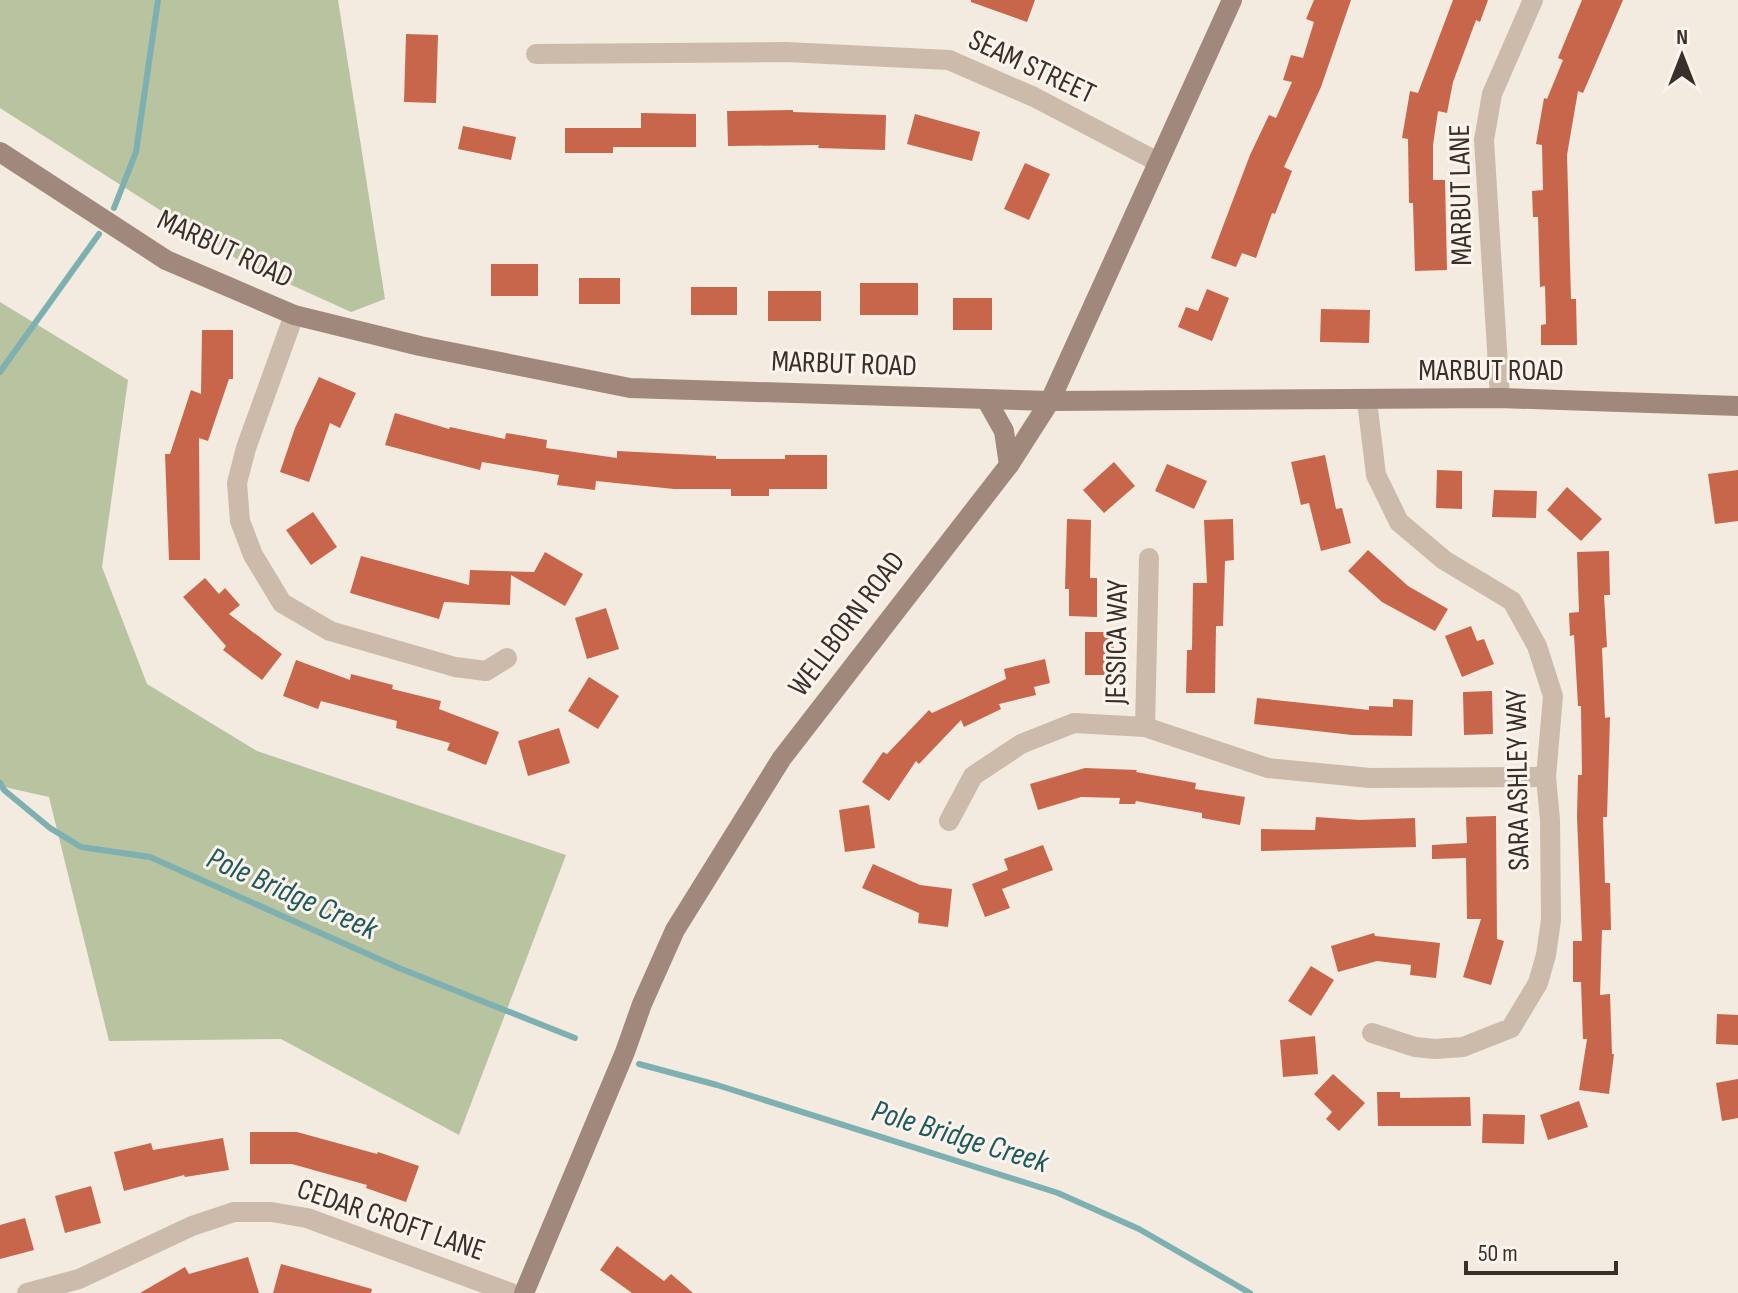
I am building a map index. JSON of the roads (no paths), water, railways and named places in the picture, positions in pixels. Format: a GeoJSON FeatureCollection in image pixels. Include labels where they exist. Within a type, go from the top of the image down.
{"type":"FeatureCollection","features":[{"type":"Feature","properties":{"kind":"street","name":"WELLBORN ROAD"},"geometry":{"type":"LineString","coordinates":[[524,1293],[675,930],[782,758],[1009,465],[1050,401],[1232,0]]}},
{"type":"Feature","properties":{"kind":"street","name":"MARBUT LANE"},"geometry":{"type":"LineString","coordinates":[[1500,398],[1484,140],[1492,94],[1533,0]]}},
{"type":"Feature","properties":{"kind":"street","name":"SEAM STREET"},"geometry":{"type":"LineString","coordinates":[[536,54],[786,52],[949,60],[1034,97],[1158,162]]}},
{"type":"Feature","properties":{"kind":"street","name":"MARBUT ROAD"},"geometry":{"type":"LineString","coordinates":[[0,152],[166,260],[294,315],[420,346],[630,388],[1050,401],[1500,398],[1738,406]]}},
{"type":"Feature","properties":{"kind":"street"},"geometry":{"type":"LineString","coordinates":[[294,315],[246,448],[237,483],[240,521],[253,555],[282,603],[330,631],[455,667],[486,671],[507,658]]}},
{"type":"Feature","properties":{"kind":"street"},"geometry":{"type":"LineString","coordinates":[[986,399],[1004,431],[1009,465]]}},
{"type":"Feature","properties":{"kind":"street","name":"SARA ASHLEY WAY"},"geometry":{"type":"LineString","coordinates":[[1367,401],[1376,475],[1399,522],[1444,560],[1512,601],[1537,646],[1553,696],[1546,777],[1550,820],[1551,920],[1538,983],[1511,1028],[1463,1047],[1415,1047],[1372,1033]]}},
{"type":"Feature","properties":{"kind":"street","name":"JESSICA WAY"},"geometry":{"type":"LineString","coordinates":[[1145,727],[1149,558]]}},
{"type":"Feature","properties":{"kind":"street"},"geometry":{"type":"LineString","coordinates":[[949,821],[973,776],[1021,744],[1074,723],[1145,727],[1268,768],[1370,778],[1546,777]]}},
{"type":"Feature","properties":{"kind":"street","name":"CEDAR CROFT LANE"},"geometry":{"type":"LineString","coordinates":[[27,1293],[79,1279],[192,1226],[234,1212],[271,1212],[307,1218],[511,1293]]}},
{"type":"Feature","properties":{"kind":"waterway","name":"Pole Bridge Creek"},"geometry":{"type":"LineString","coordinates":[[114,208],[136,152],[158,0]]}},
{"type":"Feature","properties":{"kind":"waterway","name":"Pole Bridge Creek"},"geometry":{"type":"LineString","coordinates":[[0,372],[99,234]]}},
{"type":"Feature","properties":{"kind":"waterway","name":"Pole Bridge Creek"},"geometry":{"type":"LineString","coordinates":[[0,783],[4,790],[50,828],[81,847],[150,857],[399,968],[575,1038]]}},
{"type":"Feature","properties":{"kind":"waterway","name":"Pole Bridge Creek"},"geometry":{"type":"LineString","coordinates":[[639,1064],[717,1085],[1058,1193],[1139,1229],[1250,1293]]}}]}
